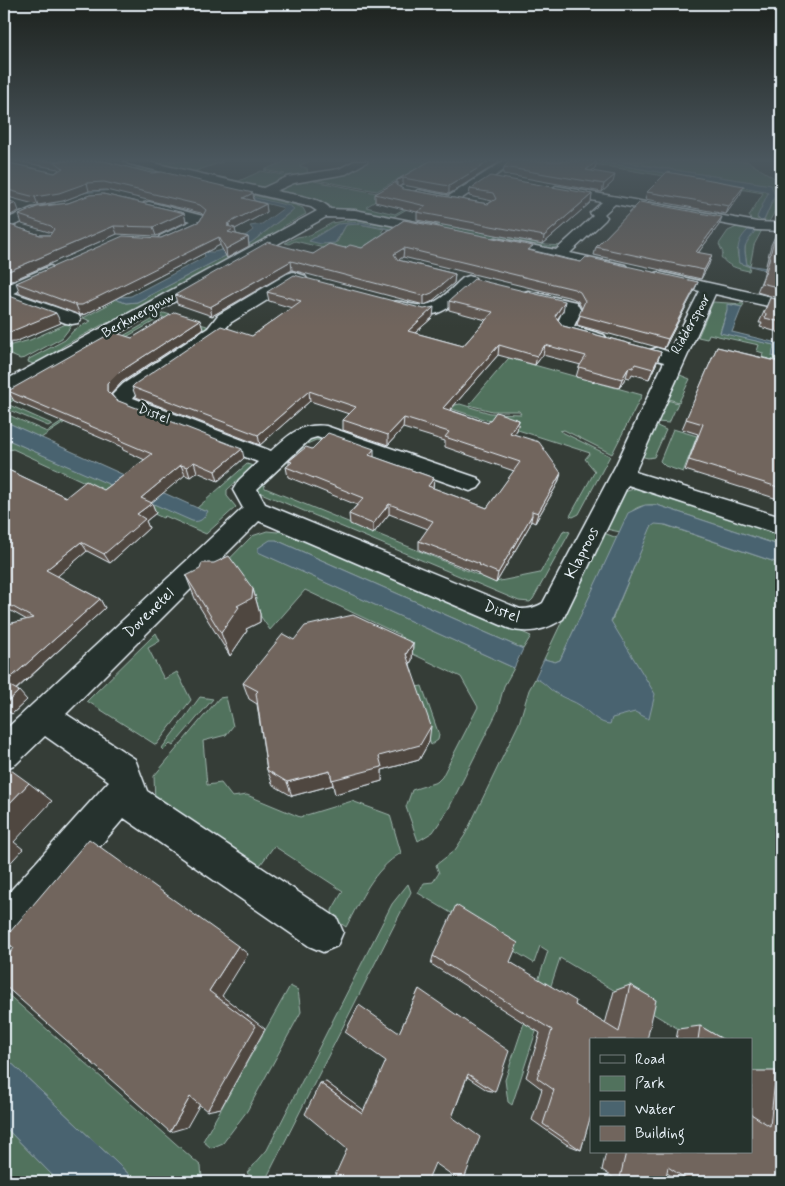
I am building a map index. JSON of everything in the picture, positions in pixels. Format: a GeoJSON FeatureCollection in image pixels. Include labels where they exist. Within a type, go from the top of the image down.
{"type":"FeatureCollection","features":[{"type":"Feature","properties":{"kind":"street"},"geometry":{"type":"LineString","coordinates":[[5,225],[25,216]]}},
{"type":"Feature","properties":{"kind":"street"},"geometry":{"type":"LineString","coordinates":[[152,242],[164,240],[196,225],[199,220],[190,216]]}},
{"type":"Feature","properties":{"kind":"street","name":"Berkmergouw"},"geometry":{"type":"LineString","coordinates":[[4,389],[318,216]]}},
{"type":"Feature","properties":{"kind":"street"},"geometry":{"type":"LineString","coordinates":[[367,216],[450,232]]}},
{"type":"Feature","properties":{"kind":"street"},"geometry":{"type":"LineString","coordinates":[[564,250],[600,216]]}},
{"type":"Feature","properties":{"kind":"street"},"geometry":{"type":"LineString","coordinates":[[703,216],[757,226],[776,227]]}},
{"type":"Feature","properties":{"kind":"street"},"geometry":{"type":"LineString","coordinates":[[5,225],[23,230]]}},
{"type":"Feature","properties":{"kind":"street"},"geometry":{"type":"LineString","coordinates":[[512,236],[544,243],[557,242],[564,250]]}},
{"type":"Feature","properties":{"kind":"street"},"geometry":{"type":"LineString","coordinates":[[478,238],[564,250],[638,272],[781,304]]}},
{"type":"Feature","properties":{"kind":"street"},"geometry":{"type":"LineString","coordinates":[[4,294],[66,264]]}},
{"type":"Feature","properties":{"kind":"street"},"geometry":{"type":"LineString","coordinates":[[450,276],[486,286]]}},
{"type":"Feature","properties":{"kind":"street","name":"Distel"},"geometry":{"type":"LineString","coordinates":[[274,460],[128,404],[123,400],[122,395],[214,332],[224,318],[293,277],[312,282]]}},
{"type":"Feature","properties":{"kind":"street"},"geometry":{"type":"LineString","coordinates":[[728,292],[736,278]]}},
{"type":"Feature","properties":{"kind":"street"},"geometry":{"type":"LineString","coordinates":[[378,301],[416,311],[429,312],[438,308],[469,281]]}},
{"type":"Feature","properties":{"kind":"street","name":"Ridderspoor"},"geometry":{"type":"LineString","coordinates":[[637,349],[675,359],[710,288]]}},
{"type":"Feature","properties":{"kind":"street"},"geometry":{"type":"LineString","coordinates":[[512,292],[570,306],[573,311],[564,325],[566,330],[619,344]]}},
{"type":"Feature","properties":{"kind":"street"},"geometry":{"type":"LineString","coordinates":[[4,294],[72,319]]}},
{"type":"Feature","properties":{"kind":"street","name":"Klaproos"},"geometry":{"type":"LineString","coordinates":[[533,621],[543,618],[553,611],[621,475],[675,359]]}},
{"type":"Feature","properties":{"kind":"street"},"geometry":{"type":"LineString","coordinates":[[256,510],[245,490],[247,485],[304,434],[317,431],[326,432],[470,483]]}},
{"type":"Feature","properties":{"kind":"street"},"geometry":{"type":"LineString","coordinates":[[621,475],[781,526]]}},
{"type":"Feature","properties":{"kind":"street","name":"Distel"},"geometry":{"type":"LineString","coordinates":[[256,510],[518,620],[533,621]]}},
{"type":"Feature","properties":{"kind":"street","name":"Dovenetel"},"geometry":{"type":"LineString","coordinates":[[4,754],[256,510]]}},
{"type":"Feature","properties":{"kind":"street"},"geometry":{"type":"LineString","coordinates":[[42,716],[123,771],[133,803],[323,932]]}},
{"type":"Feature","properties":{"kind":"street"},"geometry":{"type":"LineString","coordinates":[[4,928],[128,786]]}},
{"type":"Feature","properties":{"kind":"green space"},"geometry":{"type":"Polygon","coordinates":[[[285,216],[302,216],[284,226],[280,232],[135,312],[102,325],[65,345],[36,365],[28,362],[29,359],[65,340],[74,330],[91,321],[83,318],[113,302],[43,277],[53,277],[126,303],[137,302],[252,242],[285,216]]]}},
{"type":"Feature","properties":{"kind":"green space"},"geometry":{"type":"Polygon","coordinates":[[[749,216],[758,216],[757,219],[764,221],[766,216],[772,216],[767,224],[749,222],[751,219],[749,216]]]}},
{"type":"Feature","properties":{"kind":"green space"},"geometry":{"type":"Polygon","coordinates":[[[354,219],[399,228],[395,231],[364,223],[354,223],[384,229],[382,231],[387,235],[385,251],[332,250],[295,241],[289,244],[285,243],[297,237],[310,235],[332,223],[354,219]],[[352,223],[335,225],[309,241],[337,242],[346,225],[352,223]]]}},
{"type":"Feature","properties":{"kind":"green space"},"geometry":{"type":"Polygon","coordinates":[[[419,220],[546,245],[563,246],[548,249],[437,227],[440,225],[419,220]]]}},
{"type":"Feature","properties":{"kind":"green space"},"geometry":{"type":"Polygon","coordinates":[[[741,225],[763,228],[754,245],[750,266],[747,265],[746,242],[755,231],[737,250],[739,263],[750,267],[749,271],[733,267],[721,257],[723,253],[719,244],[728,231],[741,225]]]}},
{"type":"Feature","properties":{"kind":"green space"},"geometry":{"type":"Polygon","coordinates":[[[713,302],[744,304],[742,307],[732,304],[727,310],[720,332],[774,345],[773,352],[781,358],[781,364],[762,358],[763,353],[757,351],[759,345],[709,334],[707,339],[698,337],[713,302]]]}},
{"type":"Feature","properties":{"kind":"green space"},"geometry":{"type":"Polygon","coordinates":[[[164,313],[207,326],[208,328],[204,331],[162,317],[7,404],[52,424],[48,426],[4,408],[4,403],[164,313]]]}},
{"type":"Feature","properties":{"kind":"green space"},"geometry":{"type":"Polygon","coordinates":[[[68,323],[72,325],[62,338],[25,358],[20,359],[4,352],[4,347],[30,340],[68,323]]]}},
{"type":"Feature","properties":{"kind":"green space"},"geometry":{"type":"Polygon","coordinates":[[[519,346],[516,360],[642,395],[612,454],[564,430],[560,431],[610,456],[579,514],[573,517],[570,516],[595,471],[585,459],[590,453],[452,409],[455,405],[460,404],[490,413],[521,414],[519,411],[492,411],[469,405],[519,346]]]}},
{"type":"Feature","properties":{"kind":"green space"},"geometry":{"type":"Polygon","coordinates":[[[680,375],[690,379],[679,402],[668,399],[680,375]]]}},
{"type":"Feature","properties":{"kind":"green space"},"geometry":{"type":"Polygon","coordinates":[[[667,400],[678,403],[669,423],[657,422],[667,400]]]}},
{"type":"Feature","properties":{"kind":"green space"},"geometry":{"type":"Polygon","coordinates":[[[94,403],[41,438],[4,421],[4,413],[47,432],[86,406],[94,403]]]}},
{"type":"Feature","properties":{"kind":"green space"},"geometry":{"type":"Polygon","coordinates":[[[655,425],[666,430],[654,457],[640,456],[655,425]]]}},
{"type":"Feature","properties":{"kind":"green space"},"geometry":{"type":"Polygon","coordinates":[[[673,429],[697,436],[683,472],[665,466],[660,461],[673,429]]]}},
{"type":"Feature","properties":{"kind":"green space"},"geometry":{"type":"Polygon","coordinates":[[[316,436],[328,441],[316,440],[307,444],[264,484],[265,488],[495,582],[540,573],[564,530],[570,532],[533,599],[530,602],[519,601],[261,493],[256,487],[305,440],[316,436]]]}},
{"type":"Feature","properties":{"kind":"green space"},"geometry":{"type":"Polygon","coordinates":[[[4,438],[195,521],[204,511],[197,508],[247,464],[253,466],[227,490],[227,496],[236,507],[206,534],[165,516],[163,518],[13,449],[4,451],[4,438]]]}},
{"type":"Feature","properties":{"kind":"green space"},"geometry":{"type":"Polygon","coordinates":[[[640,487],[781,533],[781,546],[657,505],[637,508],[629,514],[620,532],[606,529],[624,492],[640,487]]]}},
{"type":"Feature","properties":{"kind":"green space"},"geometry":{"type":"Polygon","coordinates":[[[653,521],[781,564],[781,1090],[752,1073],[752,1038],[694,1038],[560,958],[512,1105],[508,1102],[505,1080],[548,951],[540,946],[534,963],[418,893],[424,883],[433,882],[439,873],[436,865],[455,850],[465,835],[519,723],[529,690],[537,675],[581,695],[653,521]]]}},
{"type":"Feature","properties":{"kind":"green space"},"geometry":{"type":"Polygon","coordinates":[[[281,529],[531,636],[523,649],[276,540],[263,554],[514,668],[504,686],[497,712],[448,810],[433,832],[418,841],[406,807],[412,790],[437,782],[442,777],[478,707],[461,677],[394,645],[400,635],[305,590],[270,630],[235,579],[195,594],[252,536],[267,531],[278,532],[281,529]]]}},
{"type":"Feature","properties":{"kind":"green space"},"geometry":{"type":"Polygon","coordinates":[[[604,533],[617,538],[560,660],[555,662],[544,659],[604,533]]]}},
{"type":"Feature","properties":{"kind":"green space"},"geometry":{"type":"Polygon","coordinates":[[[156,633],[160,641],[148,648],[164,679],[177,672],[191,700],[156,745],[87,701],[156,633]]]}},
{"type":"Feature","properties":{"kind":"green space"},"geometry":{"type":"Polygon","coordinates":[[[422,686],[439,735],[438,740],[431,745],[411,688],[422,686]]]}},
{"type":"Feature","properties":{"kind":"green space"},"geometry":{"type":"Polygon","coordinates":[[[200,697],[213,699],[173,746],[170,744],[164,750],[162,748],[200,697]]]}},
{"type":"Feature","properties":{"kind":"green space"},"geometry":{"type":"Polygon","coordinates":[[[226,697],[233,726],[226,735],[203,741],[207,785],[221,783],[232,797],[247,795],[300,817],[352,801],[390,815],[401,853],[391,860],[375,877],[346,927],[333,918],[332,910],[343,891],[274,846],[261,864],[254,867],[155,802],[154,776],[219,698],[226,697]]]}},
{"type":"Feature","properties":{"kind":"green space"},"geometry":{"type":"Polygon","coordinates":[[[408,884],[411,892],[267,1177],[259,1182],[247,1173],[267,1150],[392,904],[408,884]]]}},
{"type":"Feature","properties":{"kind":"green space"},"geometry":{"type":"Polygon","coordinates":[[[290,986],[298,990],[301,1012],[247,1111],[223,1143],[211,1148],[203,1141],[290,986]]]}},
{"type":"Feature","properties":{"kind":"green space"},"geometry":{"type":"Polygon","coordinates":[[[4,991],[201,1166],[202,1179],[200,1182],[137,1182],[4,1056],[4,991]]]}},
{"type":"Feature","properties":{"kind":"green space"},"geometry":{"type":"Polygon","coordinates":[[[4,1126],[59,1182],[4,1182],[4,1126]]]}},
{"type":"Feature","properties":{"kind":"water"},"geometry":{"type":"Polygon","coordinates":[[[273,216],[285,216],[252,242],[137,302],[126,303],[53,277],[57,275],[122,297],[131,296],[205,257],[204,253],[191,248],[210,252],[221,250],[253,230],[250,226],[262,224],[273,216]]]}},
{"type":"Feature","properties":{"kind":"water"},"geometry":{"type":"Polygon","coordinates":[[[757,216],[766,216],[761,221],[757,216]]]}},
{"type":"Feature","properties":{"kind":"water"},"geometry":{"type":"Polygon","coordinates":[[[361,222],[390,229],[359,224],[346,225],[335,243],[321,244],[309,241],[337,224],[361,222]]]}},
{"type":"Feature","properties":{"kind":"water"},"geometry":{"type":"Polygon","coordinates":[[[748,230],[755,231],[745,246],[747,265],[781,270],[781,274],[739,263],[739,245],[748,230]]]}},
{"type":"Feature","properties":{"kind":"water"},"geometry":{"type":"Polygon","coordinates":[[[727,304],[742,307],[732,332],[781,344],[779,354],[781,358],[772,356],[774,345],[720,333],[727,304]]]}},
{"type":"Feature","properties":{"kind":"water"},"geometry":{"type":"Polygon","coordinates":[[[4,421],[204,511],[208,511],[202,519],[192,521],[4,438],[4,421]]]}},
{"type":"Feature","properties":{"kind":"water"},"geometry":{"type":"Polygon","coordinates":[[[645,505],[657,505],[781,546],[781,564],[666,525],[655,524],[651,527],[611,621],[655,694],[649,719],[635,712],[612,718],[610,724],[606,724],[578,704],[560,696],[535,678],[544,659],[555,662],[560,660],[628,513],[645,505]]]}},
{"type":"Feature","properties":{"kind":"water"},"geometry":{"type":"Polygon","coordinates":[[[270,540],[276,540],[523,649],[514,668],[258,552],[258,548],[270,540]]]}},
{"type":"Feature","properties":{"kind":"water"},"geometry":{"type":"Polygon","coordinates":[[[4,1056],[137,1182],[59,1182],[4,1126],[4,1056]]]}},
{"type":"Feature","properties":{"kind":"building"},"geometry":{"type":"Polygon","coordinates":[[[23,216],[177,216],[153,227],[114,226],[4,273],[4,223],[40,235],[50,235],[54,229],[51,226],[23,216]]]}},
{"type":"Feature","properties":{"kind":"building"},"geometry":{"type":"Polygon","coordinates":[[[203,216],[242,216],[227,224],[230,225],[227,226],[235,228],[228,232],[248,237],[226,249],[219,237],[82,305],[76,305],[16,283],[123,236],[161,238],[200,221],[203,216]]]}},
{"type":"Feature","properties":{"kind":"building"},"geometry":{"type":"Polygon","coordinates":[[[440,216],[566,216],[544,236],[440,216]]]}},
{"type":"Feature","properties":{"kind":"building"},"geometry":{"type":"Polygon","coordinates":[[[626,216],[722,217],[696,252],[712,255],[704,270],[596,247],[626,216]]]}},
{"type":"Feature","properties":{"kind":"building"},"geometry":{"type":"Polygon","coordinates":[[[404,220],[533,246],[528,250],[565,259],[581,262],[586,257],[698,282],[668,339],[579,315],[585,301],[580,292],[574,289],[404,248],[394,254],[398,260],[455,274],[432,293],[424,296],[291,261],[210,307],[175,295],[268,242],[313,254],[329,244],[345,248],[350,245],[362,248],[404,220]]]}},
{"type":"Feature","properties":{"kind":"building"},"geometry":{"type":"Polygon","coordinates":[[[775,236],[781,237],[781,288],[761,283],[775,236]]]}},
{"type":"Feature","properties":{"kind":"building"},"geometry":{"type":"Polygon","coordinates":[[[294,275],[424,309],[434,307],[408,331],[463,346],[493,312],[449,301],[474,279],[565,301],[555,316],[563,326],[661,352],[653,369],[635,364],[633,368],[629,367],[622,379],[579,367],[586,356],[545,345],[537,356],[499,345],[443,408],[488,423],[496,412],[519,420],[510,433],[539,442],[561,473],[538,513],[532,511],[532,515],[498,573],[480,564],[419,541],[433,521],[389,504],[373,524],[349,514],[364,498],[286,467],[292,462],[289,461],[306,447],[312,449],[328,433],[374,449],[369,455],[434,478],[428,486],[487,508],[520,462],[445,437],[449,432],[404,418],[388,435],[343,420],[356,407],[309,391],[258,435],[132,387],[221,326],[252,336],[301,301],[267,292],[294,275]]]}},
{"type":"Feature","properties":{"kind":"building"},"geometry":{"type":"Polygon","coordinates":[[[4,294],[56,313],[4,333],[4,294]]]}},
{"type":"Feature","properties":{"kind":"building"},"geometry":{"type":"Polygon","coordinates":[[[770,298],[781,300],[781,322],[765,318],[766,314],[764,313],[770,298]]]}},
{"type":"Feature","properties":{"kind":"building"},"geometry":{"type":"Polygon","coordinates":[[[175,312],[200,320],[118,373],[107,384],[107,391],[116,400],[242,449],[215,471],[194,462],[187,467],[181,465],[141,498],[152,503],[137,514],[145,519],[104,554],[81,542],[46,570],[100,599],[5,683],[19,691],[4,705],[4,625],[33,618],[4,602],[4,525],[8,522],[4,520],[7,518],[4,516],[4,468],[66,497],[86,481],[104,490],[152,454],[8,391],[113,332],[132,338],[175,312]]]}},
{"type":"Feature","properties":{"kind":"building"},"geometry":{"type":"Polygon","coordinates":[[[717,347],[779,362],[781,353],[781,488],[689,460],[703,424],[686,419],[717,347]]]}},
{"type":"Feature","properties":{"kind":"building"},"geometry":{"type":"Polygon","coordinates":[[[229,556],[253,589],[252,598],[237,606],[239,607],[221,633],[186,576],[200,569],[202,563],[214,563],[229,556]]]}},
{"type":"Feature","properties":{"kind":"building"},"geometry":{"type":"Polygon","coordinates":[[[353,615],[413,643],[406,654],[431,726],[420,745],[379,756],[382,767],[332,780],[330,771],[287,782],[267,770],[256,693],[258,691],[243,683],[283,634],[294,640],[305,626],[353,615]]]}},
{"type":"Feature","properties":{"kind":"building"},"geometry":{"type":"Polygon","coordinates":[[[4,765],[29,783],[4,809],[4,765]]]}},
{"type":"Feature","properties":{"kind":"building"},"geometry":{"type":"Polygon","coordinates":[[[89,839],[238,946],[209,991],[256,1026],[207,1111],[190,1097],[170,1132],[4,985],[4,961],[14,948],[4,939],[89,839]]]}},
{"type":"Feature","properties":{"kind":"building"},"geometry":{"type":"Polygon","coordinates":[[[456,905],[518,943],[510,962],[576,1001],[575,1005],[619,1032],[630,985],[656,1000],[647,1038],[590,1038],[590,1118],[581,1150],[543,1124],[554,1090],[537,1078],[552,1030],[433,956],[456,905]]]}},
{"type":"Feature","properties":{"kind":"building"},"geometry":{"type":"Polygon","coordinates":[[[419,989],[509,1051],[495,1092],[468,1074],[452,1117],[480,1137],[463,1182],[435,1163],[427,1182],[332,1182],[347,1149],[305,1114],[320,1083],[362,1114],[386,1061],[345,1032],[359,1005],[399,1033],[419,989]]]}},
{"type":"Feature","properties":{"kind":"building"},"geometry":{"type":"Polygon","coordinates":[[[700,1026],[721,1038],[698,1038],[700,1026]]]}},
{"type":"Feature","properties":{"kind":"building"},"geometry":{"type":"Polygon","coordinates":[[[776,1071],[781,1074],[781,1182],[691,1182],[668,1167],[665,1182],[626,1182],[620,1178],[626,1154],[752,1154],[752,1115],[770,1126],[776,1071]]]}}]}
